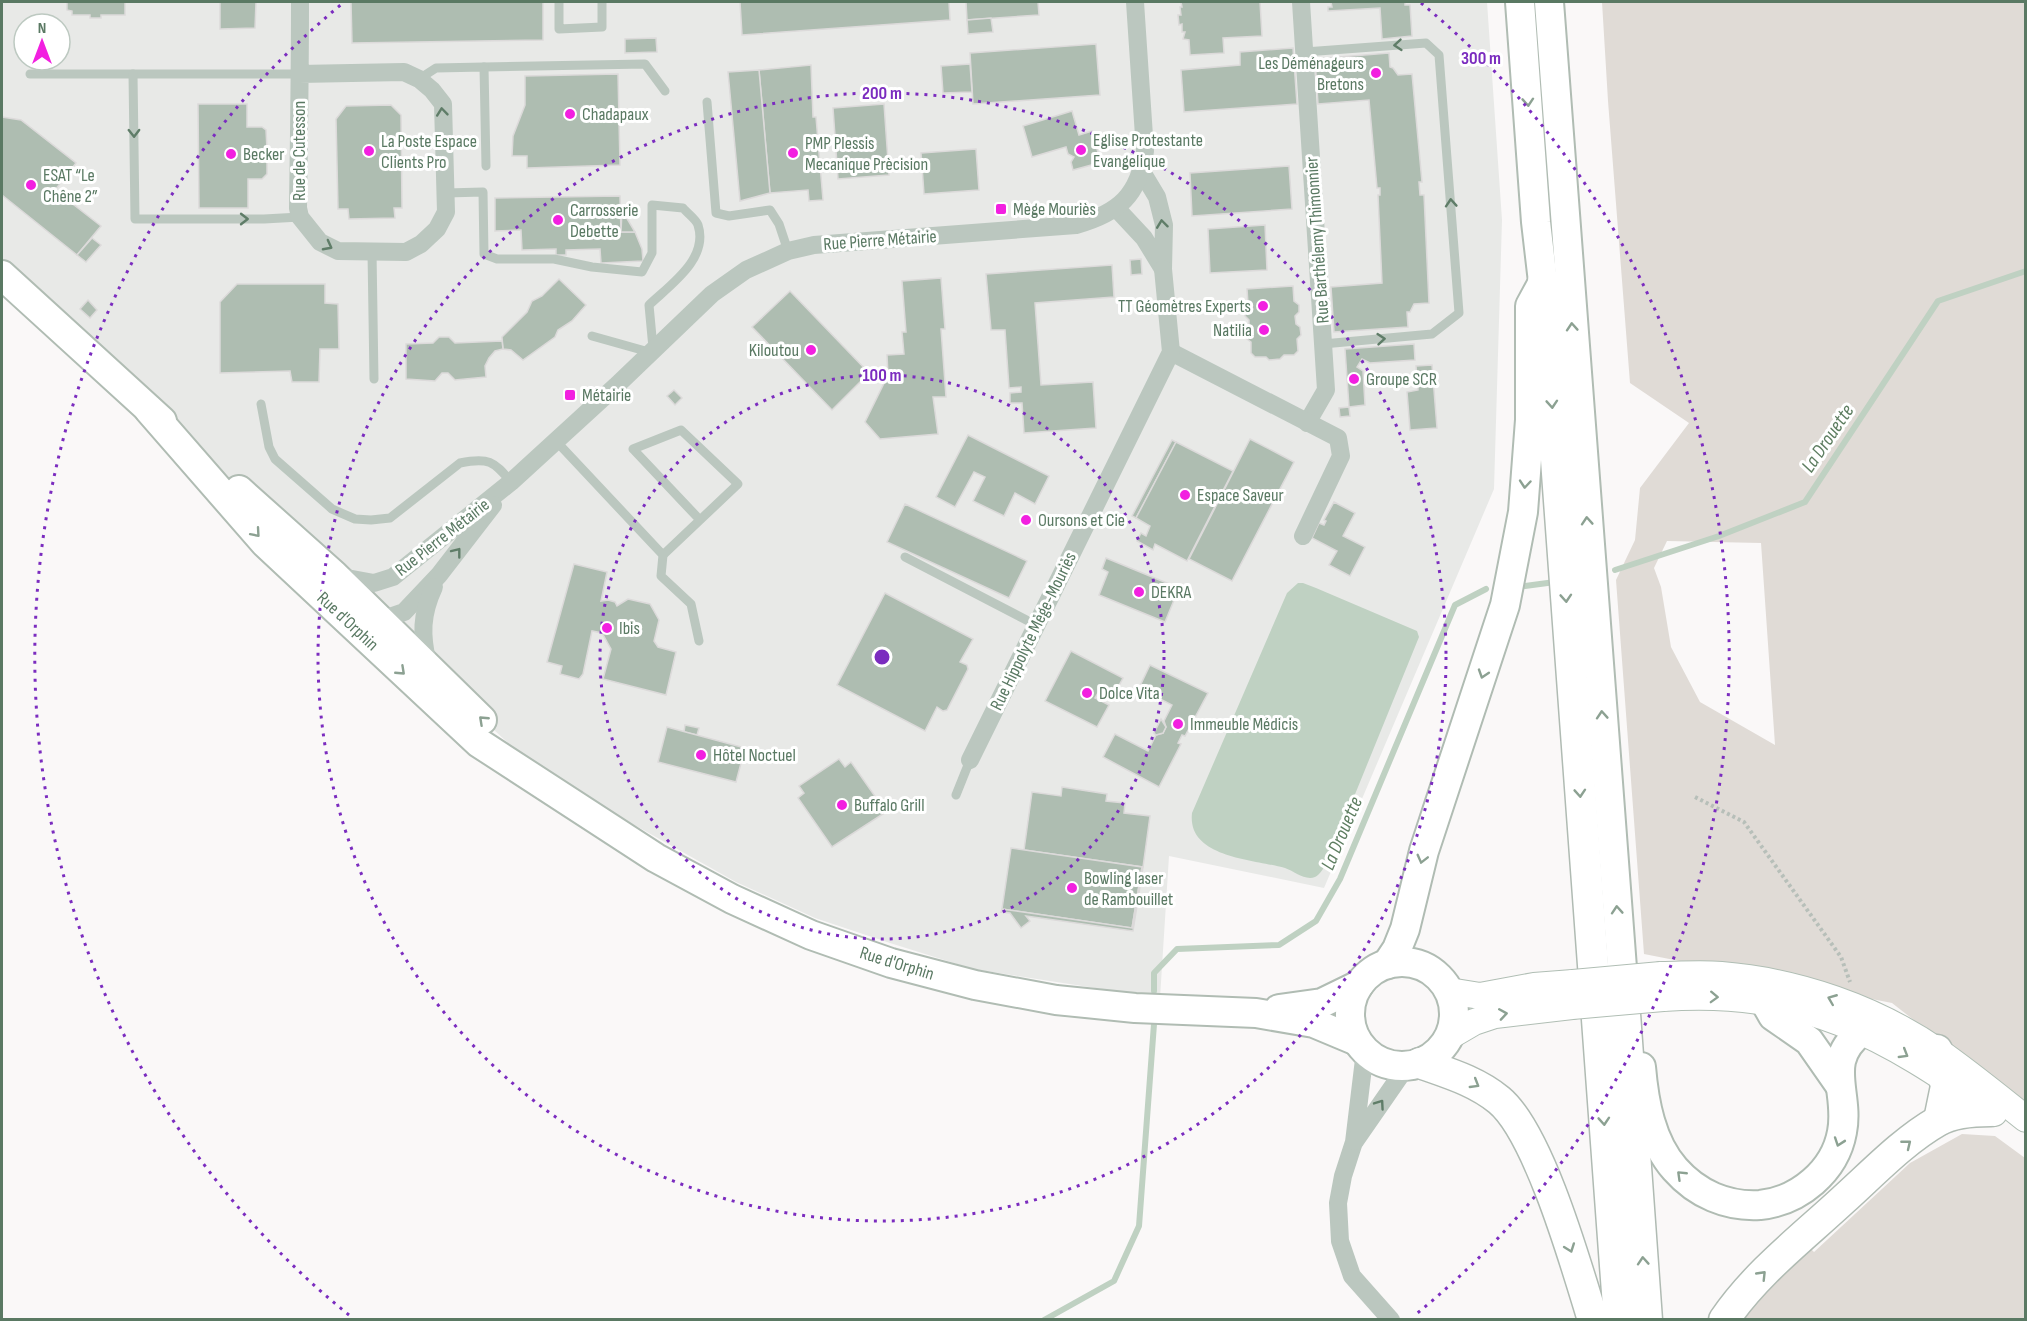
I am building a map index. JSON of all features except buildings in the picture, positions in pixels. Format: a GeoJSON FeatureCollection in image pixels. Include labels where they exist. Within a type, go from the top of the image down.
{"type":"FeatureCollection","features":[{"type":"Feature","properties":{"kind":"highway"},"geometry":{"type":"LineString","coordinates":[[1543,282],[1619,1320]]}},
{"type":"Feature","properties":{"kind":"highway"},"geometry":{"type":"LineString","coordinates":[[1622,968],[1647,1320]]}},
{"type":"Feature","properties":{"kind":"highway"},"geometry":{"type":"LineString","coordinates":[[1937,1050],[1945,1080],[1945,1099],[1939,1120]]}},
{"type":"Feature","properties":{"kind":"highway"},"geometry":{"type":"LineString","coordinates":[[1413,1065],[1470,1081],[1501,1102],[1522,1129],[1548,1188],[1593,1320]]}},
{"type":"Feature","properties":{"kind":"highway"},"geometry":{"type":"LineString","coordinates":[[1724,1320],[1773,1264],[1908,1143],[1939,1120],[1960,1113],[1991,1111]]}},
{"type":"Feature","properties":{"kind":"main road"},"geometry":{"type":"LineString","coordinates":[[1387,964],[1397,949],[1405,929],[1424,851],[1505,605],[1522,521],[1532,381],[1530,306],[1543,282],[1536,222],[1520,2]]}},
{"type":"Feature","properties":{"kind":"main road"},"geometry":{"type":"LineString","coordinates":[[1549,2],[1622,968],[1635,988],[1642,1084],[1650,1124],[1667,1161],[1695,1188],[1717,1200],[1744,1206],[1772,1204],[1794,1196],[1814,1181],[1833,1159],[1842,1132],[1844,1110],[1839,1084],[1842,1052],[1869,1020]]}},
{"type":"Feature","properties":{"kind":"main road","name":"Rue d'Orphin"},"geometry":{"type":"LineString","coordinates":[[2,275],[334,575],[429,669],[572,802]]}},
{"type":"Feature","properties":{"kind":"main road","name":"Rue d'Orphin"},"geometry":{"type":"LineString","coordinates":[[149,410],[265,543],[479,743],[656,858],[732,899],[811,935],[891,963],[975,986],[1056,1000],[1135,1008],[1256,1013],[1314,1023],[1361,1046]]}},
{"type":"Feature","properties":{"kind":"main road"},"geometry":{"type":"LineString","coordinates":[[1450,1036],[1454,1014],[1449,991],[1432,972],[1419,965],[1403,962],[1387,964],[1371,972],[1359,985],[1351,1001],[1350,1018],[1361,1046],[1382,1063],[1394,1066],[1413,1065],[1438,1052],[1450,1036],[1474,1022],[1572,994],[1662,987],[1719,975],[1784,984],[1820,994],[1869,1020],[1937,1050],[2025,1119]]}},
{"type":"Feature","properties":{"kind":"main road","name":"Rue d'Orphin"},"geometry":{"type":"LineString","coordinates":[[1256,1013],[1322,1003],[1359,985]]}},
{"type":"Feature","properties":{"kind":"main road"},"geometry":{"type":"LineString","coordinates":[[1449,991],[1480,996],[1534,986],[1572,994]]}},
{"type":"Feature","properties":{"kind":"main road"},"geometry":{"type":"LineString","coordinates":[[1662,987],[1781,1004],[1819,1014],[1869,1020],[1889,1044],[1991,1111],[2025,1137]]}},
{"type":"Feature","properties":{"kind":"main road"},"geometry":{"type":"LineString","coordinates":[[1765,1002],[1773,1016],[1809,1041],[1839,1084]]}},
{"type":"Feature","properties":{"kind":"street","name":"Rue de Cutesson"},"geometry":{"type":"LineString","coordinates":[[299,74],[404,72],[419,79],[443,104],[446,212],[437,229],[421,243],[406,252],[338,251],[320,242],[300,216],[298,208],[299,74],[300,2]]}},
{"type":"Feature","properties":{"kind":"street","name":"Rue Pierre Métairie"},"geometry":{"type":"LineString","coordinates":[[334,575],[374,583],[393,577],[511,482],[712,294],[746,270],[788,251],[814,245],[1076,225],[1097,219],[1116,208],[1131,194],[1142,172],[1145,151],[1135,2]]}},
{"type":"Feature","properties":{"kind":"street","name":"Rue Barthélemy Thimonnier"},"geometry":{"type":"LineString","coordinates":[[1301,2],[1326,390],[1307,423]]}},
{"type":"Feature","properties":{"kind":"street"},"geometry":{"type":"LineString","coordinates":[[1142,172],[1157,197],[1164,225],[1163,269],[1171,352],[1338,438],[1341,456],[1303,536]]}},
{"type":"Feature","properties":{"kind":"street"},"geometry":{"type":"LineString","coordinates":[[1116,208],[1144,238],[1163,269]]}},
{"type":"Feature","properties":{"kind":"street","name":"Rue Hippolyte Mège-Mouriès"},"geometry":{"type":"LineString","coordinates":[[970,760],[1171,352]]}},
{"type":"Feature","properties":{"kind":"street","name":"Rue Pierre Métairie"},"geometry":{"type":"LineString","coordinates":[[381,620],[404,612],[440,575],[511,482]]}},
{"type":"Feature","properties":{"kind":"street","name":"Rue Pierre Métairie"},"geometry":{"type":"LineString","coordinates":[[429,669],[422,640],[426,604],[440,575]]}},
{"type":"Feature","properties":{"kind":"street"},"geometry":{"type":"LineString","coordinates":[[343,616],[381,620]]}},
{"type":"Feature","properties":{"kind":"street"},"geometry":{"type":"LineString","coordinates":[[1361,1046],[1354,1142],[1343,1176],[1338,1203],[1340,1241],[1352,1276],[1391,1320]]}},
{"type":"Feature","properties":{"kind":"street"},"geometry":{"type":"LineString","coordinates":[[1354,1142],[1413,1065]]}},
{"type":"Feature","properties":{"kind":"lane"},"geometry":{"type":"LineString","coordinates":[[559,2],[559,29],[602,27],[602,2]]}},
{"type":"Feature","properties":{"kind":"lane"},"geometry":{"type":"LineString","coordinates":[[1305,52],[1426,43],[1439,55],[1459,313],[1432,334],[1323,344]]}},
{"type":"Feature","properties":{"kind":"lane"},"geometry":{"type":"LineString","coordinates":[[419,79],[436,68],[645,64],[665,91]]}},
{"type":"Feature","properties":{"kind":"lane"},"geometry":{"type":"LineString","coordinates":[[484,67],[486,166]]}},
{"type":"Feature","properties":{"kind":"lane","name":"Rue de Cutesson"},"geometry":{"type":"LineString","coordinates":[[30,74],[299,74]]}},
{"type":"Feature","properties":{"kind":"lane"},"geometry":{"type":"LineString","coordinates":[[133,74],[135,219],[264,219],[300,216]]}},
{"type":"Feature","properties":{"kind":"lane"},"geometry":{"type":"LineString","coordinates":[[707,102],[716,213],[729,216],[770,210],[779,224],[788,251]]}},
{"type":"Feature","properties":{"kind":"lane"},"geometry":{"type":"LineString","coordinates":[[446,193],[483,192],[484,254],[497,259],[554,259],[592,267],[642,272],[652,253],[652,205],[683,208],[698,224],[700,245],[692,263],[649,305],[651,350],[592,336]]}},
{"type":"Feature","properties":{"kind":"lane"},"geometry":{"type":"LineString","coordinates":[[372,252],[374,379]]}},
{"type":"Feature","properties":{"kind":"lane"},"geometry":{"type":"LineString","coordinates":[[261,404],[269,447],[276,459],[332,509],[355,519],[390,518],[460,463],[486,461],[498,466],[511,482]]}},
{"type":"Feature","properties":{"kind":"lane"},"geometry":{"type":"LineString","coordinates":[[699,641],[691,604],[662,576],[663,555],[700,520],[738,484],[681,430],[633,449],[700,520]]}},
{"type":"Feature","properties":{"kind":"lane"},"geometry":{"type":"LineString","coordinates":[[556,441],[663,555]]}},
{"type":"Feature","properties":{"kind":"lane"},"geometry":{"type":"LineString","coordinates":[[905,557],[1036,626]]}},
{"type":"Feature","properties":{"kind":"lane"},"geometry":{"type":"LineString","coordinates":[[956,795],[970,760]]}},
{"type":"Feature","properties":{"kind":"path"},"geometry":{"type":"LineString","coordinates":[[1695,796],[1744,822],[1841,957],[1869,1020]]}},
{"type":"Feature","properties":{"kind":"shaded area"},"geometry":{"type":"Polygon","coordinates":[[[2,2],[1487,2],[1502,220],[1494,489],[1324,888],[1169,856],[1160,998],[973,969],[815,918],[736,882],[622,818],[572,802],[2,275],[2,2]]]}},
{"type":"Feature","properties":{"kind":"shaded area"},"geometry":{"type":"Polygon","coordinates":[[[1602,2],[2025,2],[2025,1107],[1892,1003],[1644,954],[1616,580],[1635,540],[1640,488],[1689,423],[1630,383],[1602,2]],[[1667,541],[1654,568],[1661,587],[1671,647],[1700,702],[1775,745],[1761,543],[1667,541]]]}},
{"type":"Feature","properties":{"kind":"shaded area"},"geometry":{"type":"Polygon","coordinates":[[[1298,583],[1316,588],[1417,631],[1419,637],[1336,841],[1322,871],[1311,878],[1303,877],[1285,868],[1241,859],[1211,848],[1200,839],[1193,828],[1192,813],[1287,593],[1298,583]]]}},
{"type":"Feature","properties":{"kind":"shaded area"},"geometry":{"type":"Polygon","coordinates":[[[1962,1134],[1995,1136],[2025,1158],[2025,1319],[1737,1320],[1808,1246],[1814,1252],[1910,1163],[1962,1134]]]}},
{"type":"Feature","properties":{"kind":"waterway","name":"La Drouette"},"geometry":{"type":"LineString","coordinates":[[1615,570],[1719,536],[1805,502],[1938,301],[2026,271]]}},
{"type":"Feature","properties":{"kind":"waterway","name":"La Drouette"},"geometry":{"type":"LineString","coordinates":[[1525,586],[1555,582]]}},
{"type":"Feature","properties":{"kind":"waterway","name":"La Drouette"},"geometry":{"type":"LineString","coordinates":[[1154,991],[1154,973],[1177,949],[1279,945],[1316,921],[1340,879],[1455,605],[1486,589]]}},
{"type":"Feature","properties":{"kind":"waterway","name":"La Drouette"},"geometry":{"type":"LineString","coordinates":[[1044,1320],[1114,1281],[1139,1226],[1154,1024]]}},
{"type":"Feature","properties":{"kind":"place","name":"Les Déménageurs Bretons"},"geometry":{"type":"Point","coordinates":[1376,73]}},
{"type":"Feature","properties":{"kind":"place","name":"Chadapaux"},"geometry":{"type":"Point","coordinates":[570,114]}},
{"type":"Feature","properties":{"kind":"place","name":"Eglise Protestante Evangelique"},"geometry":{"type":"Point","coordinates":[1081,150]}},
{"type":"Feature","properties":{"kind":"place","name":"La Poste Espace Clients Pro"},"geometry":{"type":"Point","coordinates":[369,151]}},
{"type":"Feature","properties":{"kind":"place","name":"PMP Plessis Mecanique Prècision"},"geometry":{"type":"Point","coordinates":[793,153]}},
{"type":"Feature","properties":{"kind":"place","name":"Becker"},"geometry":{"type":"Point","coordinates":[231,154]}},
{"type":"Feature","properties":{"kind":"place","name":"ESAT “Le Chêne 2”"},"geometry":{"type":"Point","coordinates":[31,185]}},
{"type":"Feature","properties":{"kind":"place","name":"Mège Mouriès"},"geometry":{"type":"Point","coordinates":[1001,209]}},
{"type":"Feature","properties":{"kind":"place","name":"Carrosserie Debette"},"geometry":{"type":"Point","coordinates":[558,220]}},
{"type":"Feature","properties":{"kind":"place","name":"TT Géomètres Experts"},"geometry":{"type":"Point","coordinates":[1263,306]}},
{"type":"Feature","properties":{"kind":"place","name":"Natilia"},"geometry":{"type":"Point","coordinates":[1264,330]}},
{"type":"Feature","properties":{"kind":"place","name":"Kiloutou"},"geometry":{"type":"Point","coordinates":[811,350]}},
{"type":"Feature","properties":{"kind":"place","name":"Groupe SCR"},"geometry":{"type":"Point","coordinates":[1354,379]}},
{"type":"Feature","properties":{"kind":"place","name":"Métairie"},"geometry":{"type":"Point","coordinates":[570,395]}},
{"type":"Feature","properties":{"kind":"place","name":"Espace Saveur"},"geometry":{"type":"Point","coordinates":[1185,495]}},
{"type":"Feature","properties":{"kind":"place","name":"Oursons et Cie"},"geometry":{"type":"Point","coordinates":[1026,520]}},
{"type":"Feature","properties":{"kind":"place","name":"DEKRA"},"geometry":{"type":"Point","coordinates":[1139,592]}},
{"type":"Feature","properties":{"kind":"place","name":"Ibis"},"geometry":{"type":"Point","coordinates":[607,628]}},
{"type":"Feature","properties":{"kind":"place","name":"Dolce Vita"},"geometry":{"type":"Point","coordinates":[1087,693]}},
{"type":"Feature","properties":{"kind":"place","name":"Immeuble Médicis"},"geometry":{"type":"Point","coordinates":[1178,724]}},
{"type":"Feature","properties":{"kind":"place","name":"Hôtel Noctuel"},"geometry":{"type":"Point","coordinates":[701,755]}},
{"type":"Feature","properties":{"kind":"place","name":"Buffalo Grill"},"geometry":{"type":"Point","coordinates":[842,805]}},
{"type":"Feature","properties":{"kind":"place","name":"Bowling laser de Rambouillet"},"geometry":{"type":"Point","coordinates":[1072,888]}}]}
